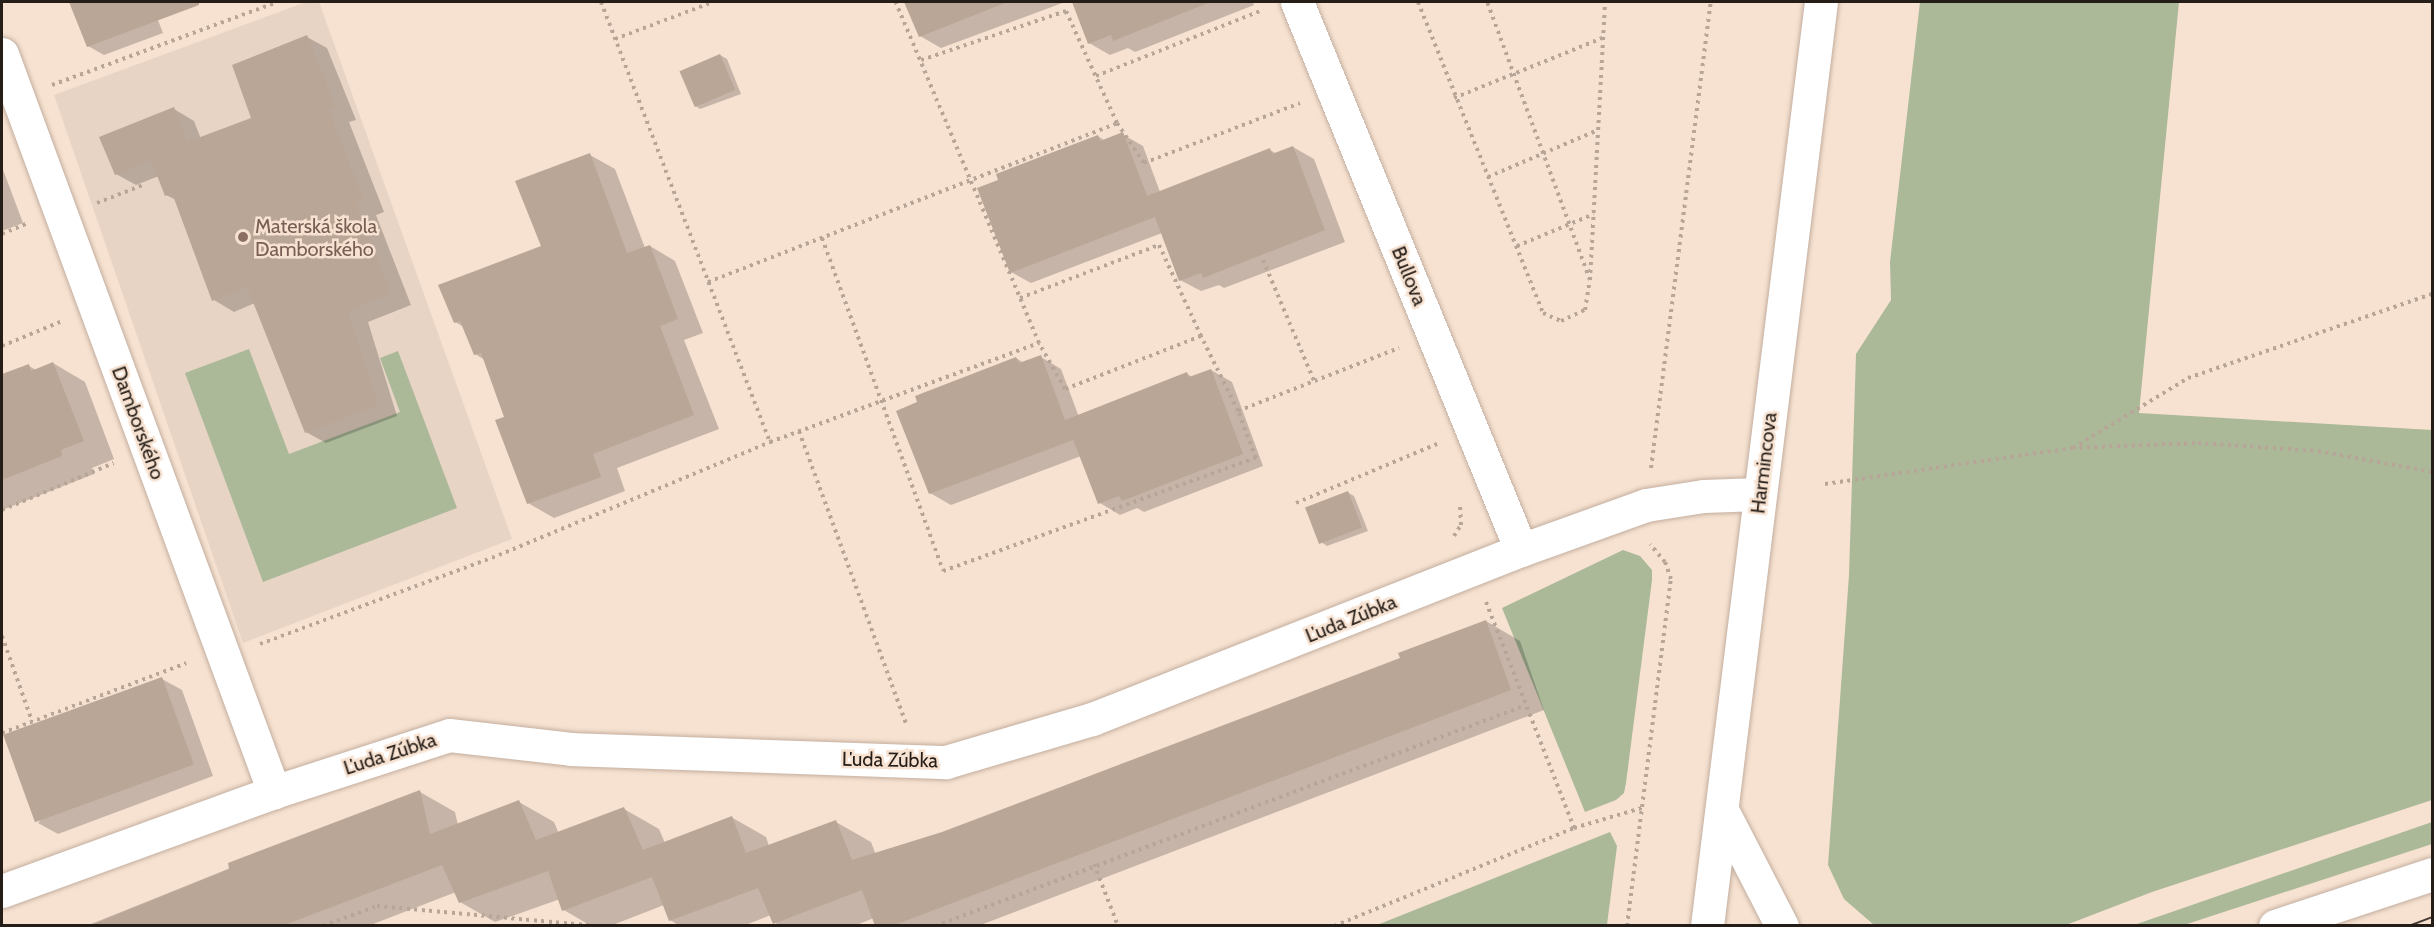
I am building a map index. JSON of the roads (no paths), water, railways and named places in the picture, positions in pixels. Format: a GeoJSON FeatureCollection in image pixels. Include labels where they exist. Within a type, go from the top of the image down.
{"type":"FeatureCollection","features":[{"type":"Feature","properties":{"kind":"street","name":"Harmincova"},"geometry":{"type":"LineString","coordinates":[[1707,926],[1821,2]]}},
{"type":"Feature","properties":{"kind":"street","name":"Bullova"},"geometry":{"type":"LineString","coordinates":[[1285,4],[1433,334],[1521,550]]}},
{"type":"Feature","properties":{"kind":"street","name":"Damborského"},"geometry":{"type":"LineString","coordinates":[[2,54],[274,792]]}},
{"type":"Feature","properties":{"kind":"street","name":"Ľuda Zúbka"},"geometry":{"type":"LineString","coordinates":[[2,891],[274,792],[449,735],[570,749],[920,764],[980,754],[1092,719],[1521,550],[1646,505],[1703,496],[1760,494]]}},
{"type":"Feature","properties":{"kind":"street"},"geometry":{"type":"LineString","coordinates":[[1722,810],[1782,926]]}},
{"type":"Feature","properties":{"kind":"street"},"geometry":{"type":"LineString","coordinates":[[2275,926],[2433,874]]}},
{"type":"Feature","properties":{"kind":"tram line"},"geometry":{"type":"LineString","coordinates":[[2409,926],[2432,917]]}},
{"type":"Feature","properties":{"kind":"place","name":"Materská škola Damborského"},"geometry":{"type":"Point","coordinates":[243,237]}}]}
